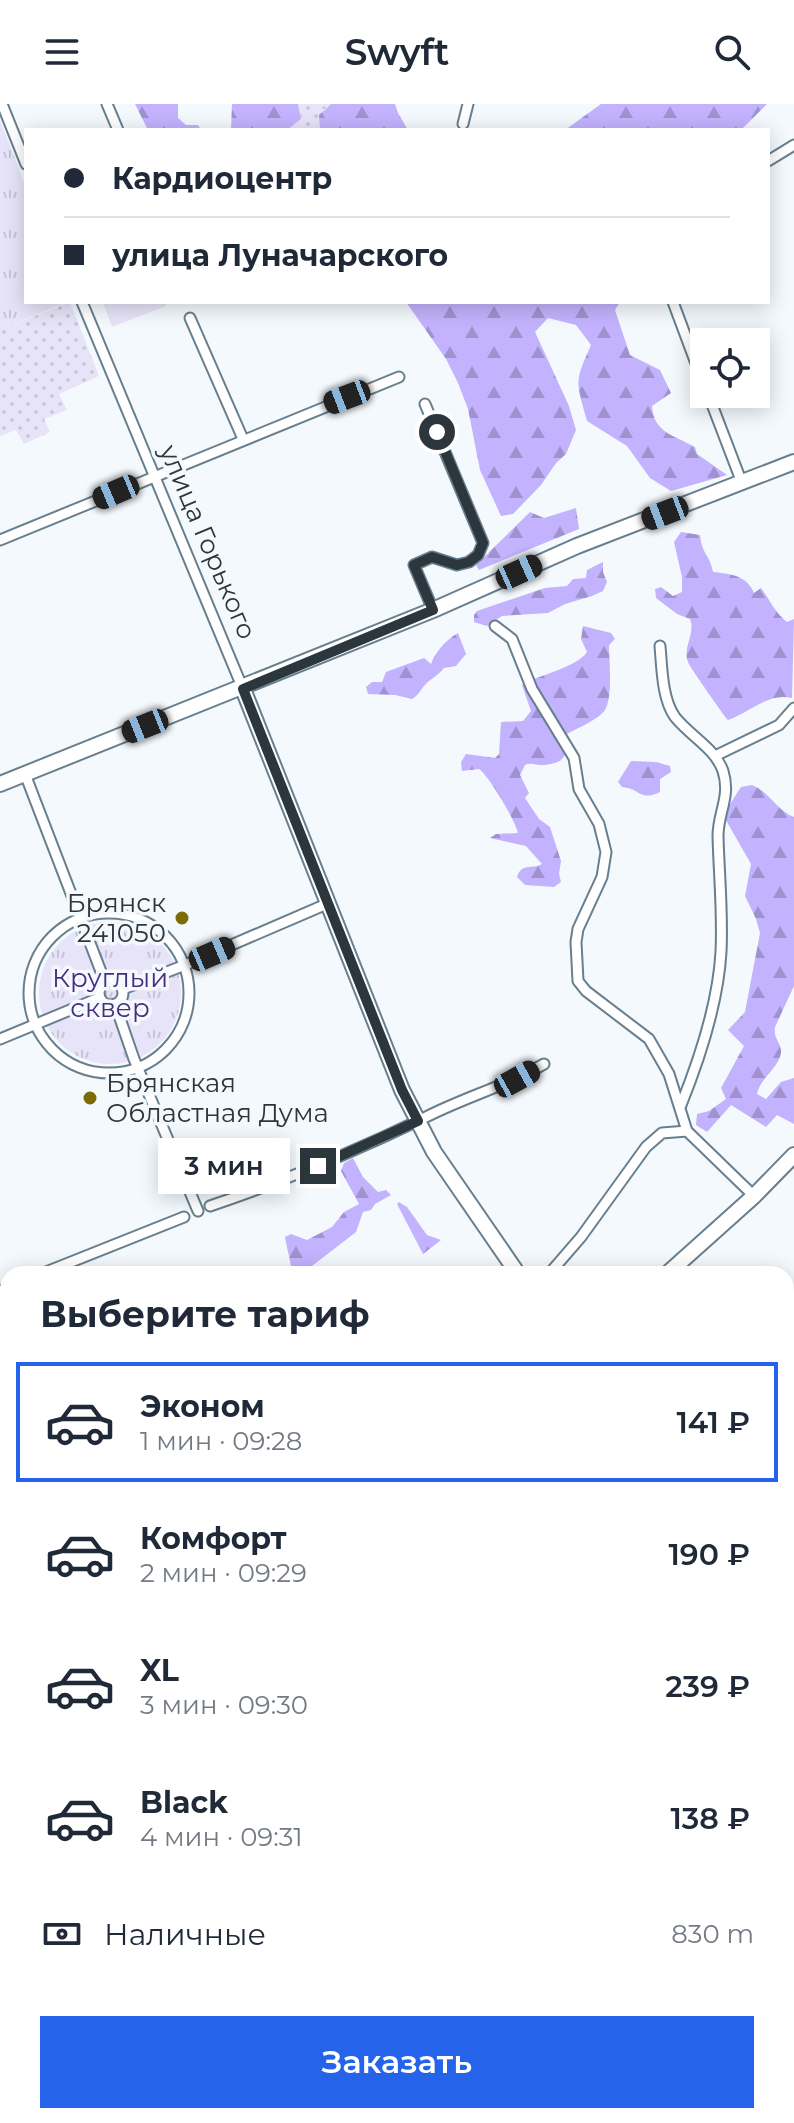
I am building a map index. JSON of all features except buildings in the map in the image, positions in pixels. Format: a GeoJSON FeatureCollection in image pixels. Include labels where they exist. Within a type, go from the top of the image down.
{"type":"FeatureCollection","features":[{"type":"Feature","properties":{"kind":"main road"},"geometry":{"type":"LineString","coordinates":[[0,784],[243,689],[577,546],[794,462]]}},
{"type":"Feature","properties":{"kind":"main road","name":"улица Горького"},"geometry":{"type":"LineString","coordinates":[[243,689],[402,1090],[434,1152],[512,1266]]}},
{"type":"Feature","properties":{"kind":"main road"},"geometry":{"type":"LineString","coordinates":[[676,1266],[754,1196],[794,1155]]}},
{"type":"Feature","properties":{"kind":"street"},"geometry":{"type":"LineString","coordinates":[[2,104],[24,159]]}},
{"type":"Feature","properties":{"kind":"street"},"geometry":{"type":"LineString","coordinates":[[107,104],[117,128]]}},
{"type":"Feature","properties":{"kind":"street"},"geometry":{"type":"LineString","coordinates":[[463,124],[468,104]]}},
{"type":"Feature","properties":{"kind":"street"},"geometry":{"type":"LineString","coordinates":[[770,160],[794,145]]}},
{"type":"Feature","properties":{"kind":"street","name":"улица Горького"},"geometry":{"type":"LineString","coordinates":[[83,304],[243,689]]}},
{"type":"Feature","properties":{"kind":"street"},"geometry":{"type":"LineString","coordinates":[[674,304],[690,348]]}},
{"type":"Feature","properties":{"kind":"street"},"geometry":{"type":"LineString","coordinates":[[190,318],[243,439]]}},
{"type":"Feature","properties":{"kind":"street"},"geometry":{"type":"LineString","coordinates":[[0,540],[399,377]]}},
{"type":"Feature","properties":{"kind":"street"},"geometry":{"type":"LineString","coordinates":[[425,404],[483,543],[478,555],[469,562],[457,565],[432,557],[414,565],[433,610]]}},
{"type":"Feature","properties":{"kind":"street"},"geometry":{"type":"LineString","coordinates":[[713,408],[742,483]]}},
{"type":"Feature","properties":{"kind":"street"},"geometry":{"type":"LineString","coordinates":[[495,626],[512,639],[532,689],[574,758],[579,789],[599,824],[606,852],[602,877],[578,929],[578,981],[586,991],[649,1039],[669,1074],[687,1131],[754,1196]]}},
{"type":"Feature","properties":{"kind":"street"},"geometry":{"type":"LineString","coordinates":[[660,646],[665,690],[673,714],[717,755],[727,791],[718,833],[721,956],[712,1006],[692,1079],[681,1106]]}},
{"type":"Feature","properties":{"kind":"street"},"geometry":{"type":"LineString","coordinates":[[717,755],[779,725],[794,708]]}},
{"type":"Feature","properties":{"kind":"street"},"geometry":{"type":"LineString","coordinates":[[25,774],[105,982]]}},
{"type":"Feature","properties":{"kind":"street"},"geometry":{"type":"LineString","coordinates":[[123,989],[329,903]]}},
{"type":"Feature","properties":{"kind":"street"},"geometry":{"type":"LineString","coordinates":[[113,912],[140,918],[163,932],[185,965],[189,978],[189,1004],[182,1029],[166,1050],[137,1068],[95,1072],[70,1063],[50,1047],[36,1025],[29,999],[31,972],[43,947],[62,927],[80,918],[113,912]]}},
{"type":"Feature","properties":{"kind":"street"},"geometry":{"type":"LineString","coordinates":[[105,982],[117,982],[123,989],[122,997],[115,1004],[106,1004],[99,998],[99,987],[105,982]]}},
{"type":"Feature","properties":{"kind":"street"},"geometry":{"type":"LineString","coordinates":[[0,1039],[99,998]]}},
{"type":"Feature","properties":{"kind":"street"},"geometry":{"type":"LineString","coordinates":[[115,1004],[137,1068],[198,1211]]}},
{"type":"Feature","properties":{"kind":"street"},"geometry":{"type":"LineString","coordinates":[[210,1206],[307,1171],[517,1079],[544,1064]]}},
{"type":"Feature","properties":{"kind":"street"},"geometry":{"type":"LineString","coordinates":[[556,1266],[581,1237],[646,1147],[662,1133],[687,1131]]}},
{"type":"Feature","properties":{"kind":"street"},"geometry":{"type":"LineString","coordinates":[[61,1266],[184,1217]]}},
{"type":"Feature","properties":{"kind":"green space"},"geometry":{"type":"Polygon","coordinates":[[[135,104],[178,104],[178,118],[186,125],[198,125],[200,128],[147,128],[135,104]]]}},
{"type":"Feature","properties":{"kind":"green space"},"geometry":{"type":"Polygon","coordinates":[[[232,104],[298,104],[301,119],[290,128],[231,128],[232,104]]]}},
{"type":"Feature","properties":{"kind":"green space"},"geometry":{"type":"Polygon","coordinates":[[[298,104],[331,104],[323,110],[320,128],[290,128],[301,119],[298,104]]]}},
{"type":"Feature","properties":{"kind":"green space"},"geometry":{"type":"Polygon","coordinates":[[[331,104],[395,104],[407,128],[320,128],[319,115],[331,104]]]}},
{"type":"Feature","properties":{"kind":"green space"},"geometry":{"type":"Polygon","coordinates":[[[601,104],[767,104],[743,128],[568,128],[601,104]]]}},
{"type":"Feature","properties":{"kind":"green space"},"geometry":{"type":"Polygon","coordinates":[[[0,120],[24,182],[24,304],[62,304],[0,330],[0,120]]]}},
{"type":"Feature","properties":{"kind":"green space"},"geometry":{"type":"Polygon","coordinates":[[[71,304],[99,376],[59,394],[67,410],[44,419],[50,432],[24,444],[16,430],[0,436],[0,330],[71,304]]]}},
{"type":"Feature","properties":{"kind":"green space"},"geometry":{"type":"Polygon","coordinates":[[[103,304],[166,304],[166,306],[112,327],[103,304]]]}},
{"type":"Feature","properties":{"kind":"green space"},"geometry":{"type":"Polygon","coordinates":[[[407,304],[619,304],[615,310],[630,355],[660,370],[671,393],[652,406],[656,422],[666,432],[695,447],[697,454],[727,475],[671,491],[650,478],[627,446],[587,421],[578,382],[591,345],[576,325],[548,318],[535,332],[569,406],[576,430],[566,454],[541,485],[513,514],[501,516],[480,470],[468,409],[446,359],[407,304]]]}},
{"type":"Feature","properties":{"kind":"green space"},"geometry":{"type":"Polygon","coordinates":[[[576,508],[579,529],[479,570],[476,565],[530,512],[544,518],[576,508]]]}},
{"type":"Feature","properties":{"kind":"green space"},"geometry":{"type":"Polygon","coordinates":[[[681,532],[700,535],[713,572],[742,579],[754,593],[761,588],[787,622],[794,619],[792,698],[767,700],[728,720],[694,672],[687,657],[690,619],[677,614],[656,598],[655,589],[661,587],[673,596],[682,592],[674,542],[681,532]]]}},
{"type":"Feature","properties":{"kind":"green space"},"geometry":{"type":"Polygon","coordinates":[[[603,562],[607,582],[603,591],[548,613],[502,616],[487,626],[474,622],[477,611],[545,588],[567,586],[573,579],[586,578],[587,570],[603,562]]]}},
{"type":"Feature","properties":{"kind":"green space"},"geometry":{"type":"Polygon","coordinates":[[[583,626],[611,633],[615,639],[609,645],[610,688],[607,704],[598,717],[567,734],[566,752],[561,760],[552,764],[525,765],[520,775],[529,793],[525,798],[539,819],[550,827],[561,861],[561,882],[554,887],[525,885],[517,877],[519,872],[542,864],[526,846],[490,838],[496,834],[518,833],[501,799],[483,773],[479,769],[462,771],[461,762],[466,754],[495,758],[499,754],[501,722],[523,721],[531,711],[522,685],[582,658],[587,652],[581,639],[583,626]]]}},
{"type":"Feature","properties":{"kind":"green space"},"geometry":{"type":"Polygon","coordinates":[[[458,633],[466,654],[456,666],[444,668],[412,699],[368,694],[366,687],[372,682],[382,682],[386,672],[424,658],[431,664],[442,646],[458,633]]]}},
{"type":"Feature","properties":{"kind":"green space"},"geometry":{"type":"Polygon","coordinates":[[[631,761],[670,766],[671,772],[660,779],[660,792],[648,796],[622,787],[618,782],[631,761]]]}},
{"type":"Feature","properties":{"kind":"green space"},"geometry":{"type":"Polygon","coordinates":[[[752,785],[794,817],[794,986],[775,1027],[781,1050],[779,1059],[757,1094],[766,1099],[781,1082],[794,1078],[794,1124],[777,1115],[766,1127],[731,1105],[707,1132],[696,1125],[697,1114],[709,1111],[726,1099],[721,1088],[744,1046],[728,1030],[745,1012],[760,933],[745,896],[751,864],[723,815],[741,787],[752,785]]]}},
{"type":"Feature","properties":{"kind":"green space","name":"Круглый сквер"},"geometry":{"type":"Polygon","coordinates":[[[110,922],[137,928],[160,943],[175,966],[181,993],[175,1020],[160,1043],[137,1058],[110,1064],[83,1058],[60,1043],[45,1020],[39,993],[45,966],[60,943],[83,928],[110,922]]]}},
{"type":"Feature","properties":{"kind":"green space"},"geometry":{"type":"Polygon","coordinates":[[[353,1158],[363,1177],[378,1192],[386,1190],[391,1195],[371,1210],[363,1212],[356,1232],[312,1266],[290,1266],[285,1237],[291,1234],[307,1240],[332,1227],[344,1212],[359,1204],[341,1171],[344,1163],[353,1158]]]}},
{"type":"Feature","properties":{"kind":"green space"},"geometry":{"type":"Polygon","coordinates":[[[399,1202],[407,1207],[427,1235],[441,1240],[423,1254],[397,1204],[399,1202]]]}},
{"type":"Feature","properties":{"kind":"place","name":"Брянск 241050"},"geometry":{"type":"Point","coordinates":[182,918]}},
{"type":"Feature","properties":{"kind":"place","name":"Брянская Областная Дума"},"geometry":{"type":"Point","coordinates":[90,1098]}},
{"type":"Feature","properties":{"kind":"route"},"geometry":{"type":"LineString","coordinates":[[318,1166],[418,1121],[402,1090],[243,689],[433,610],[414,565],[432,557],[457,565],[469,562],[478,555],[483,543],[437,432]]}}]}
